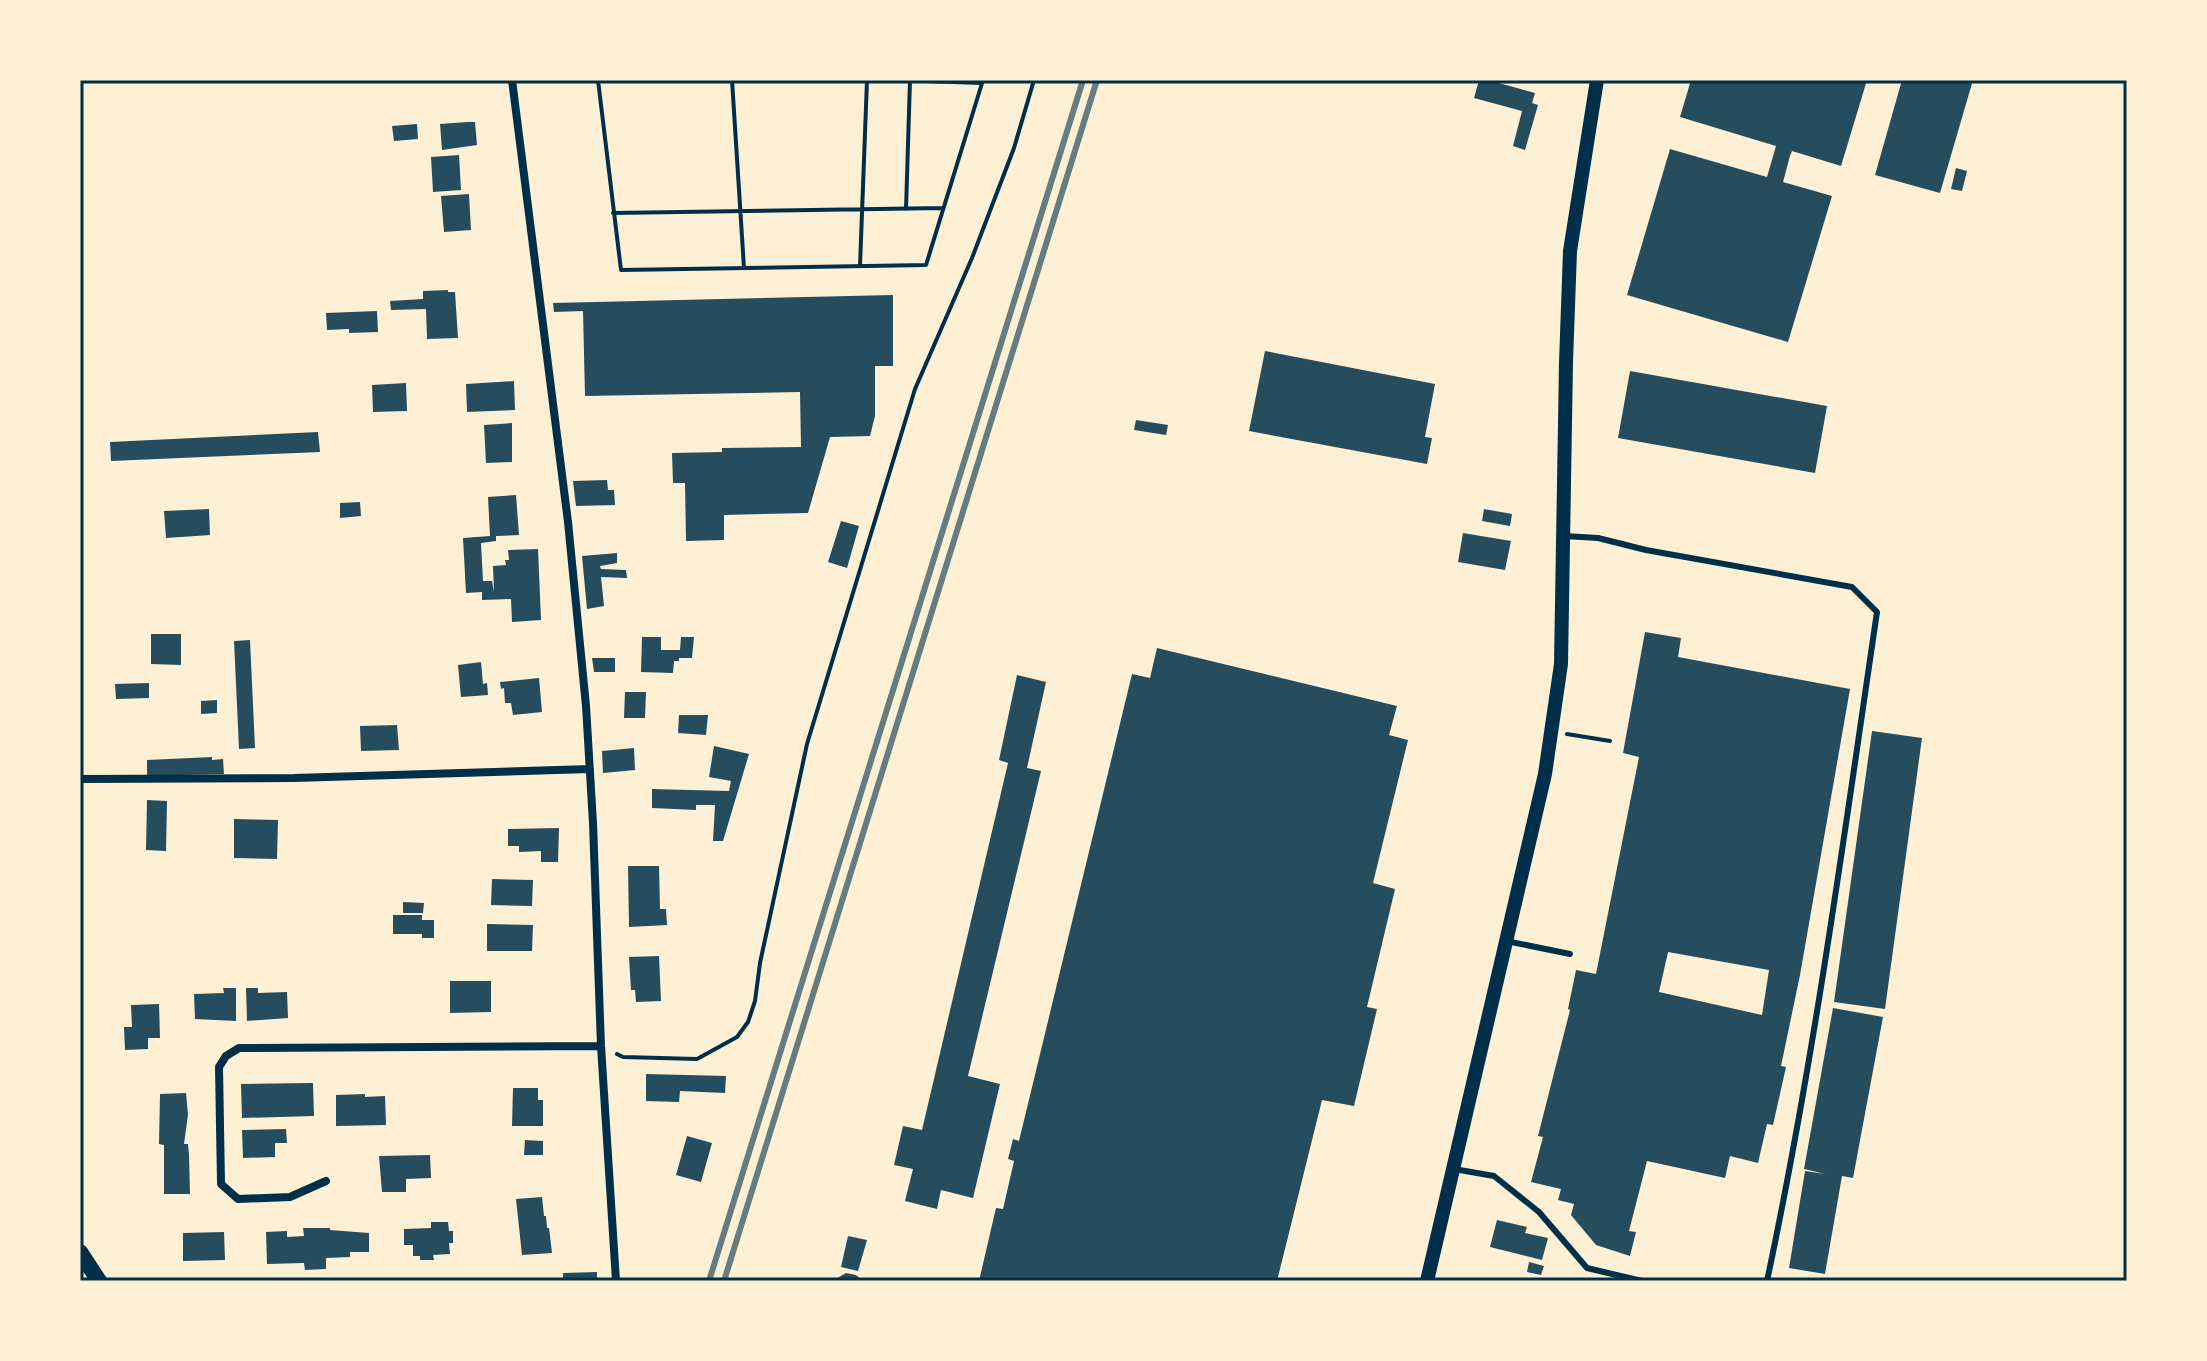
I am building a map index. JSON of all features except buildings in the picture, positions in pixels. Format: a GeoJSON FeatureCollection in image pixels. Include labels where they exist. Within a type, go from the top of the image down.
{"type":"FeatureCollection","features":[{"type":"Feature","properties":{"kind":"main road"},"geometry":{"type":"LineString","coordinates":[[80,1252],[99,1281]]}},
{"type":"Feature","properties":{"kind":"street"},"geometry":{"type":"LineString","coordinates":[[512,80],[568,522],[590,769],[601,1046],[616,1281]]}},
{"type":"Feature","properties":{"kind":"street"},"geometry":{"type":"LineString","coordinates":[[1427,1281],[1552,731],[1561,664],[1570,251],[1597,80]]}},
{"type":"Feature","properties":{"kind":"street"},"geometry":{"type":"LineString","coordinates":[[80,779],[294,778],[590,769]]}},
{"type":"Feature","properties":{"kind":"street"},"geometry":{"type":"LineString","coordinates":[[326,1181],[290,1197],[238,1199],[221,1184],[219,1067],[226,1056],[239,1048],[601,1046]]}},
{"type":"Feature","properties":{"kind":"lane"},"geometry":{"type":"LineString","coordinates":[[1564,536],[1598,538],[1646,550],[1852,587],[1877,612],[1820,1001],[1767,1281]]}},
{"type":"Feature","properties":{"kind":"lane"},"geometry":{"type":"LineString","coordinates":[[1506,941],[1570,954]]}},
{"type":"Feature","properties":{"kind":"lane"},"geometry":{"type":"LineString","coordinates":[[1453,1169],[1494,1176],[1539,1212],[1587,1268],[1642,1281]]}},
{"type":"Feature","properties":{"kind":"path"},"geometry":{"type":"LineString","coordinates":[[598,80],[621,270],[926,265],[983,82],[895,80]]}},
{"type":"Feature","properties":{"kind":"path"},"geometry":{"type":"LineString","coordinates":[[732,80],[744,268]]}},
{"type":"Feature","properties":{"kind":"path"},"geometry":{"type":"LineString","coordinates":[[860,266],[867,80]]}},
{"type":"Feature","properties":{"kind":"path"},"geometry":{"type":"LineString","coordinates":[[906,209],[910,80]]}},
{"type":"Feature","properties":{"kind":"path"},"geometry":{"type":"LineString","coordinates":[[601,1046],[623,1057],[697,1059],[737,1037],[748,1022],[755,1001],[760,963],[807,744],[915,389],[972,258],[1014,148],[1034,80]]}},
{"type":"Feature","properties":{"kind":"path"},"geometry":{"type":"LineString","coordinates":[[613,213],[943,208]]}},
{"type":"Feature","properties":{"kind":"path"},"geometry":{"type":"LineString","coordinates":[[1552,731],[1610,741]]}},
{"type":"Feature","properties":{"kind":"railway"},"geometry":{"type":"LineString","coordinates":[[709,1281],[1083,80]]}},
{"type":"Feature","properties":{"kind":"railway"},"geometry":{"type":"LineString","coordinates":[[724,1281],[1097,80]]}}]}
